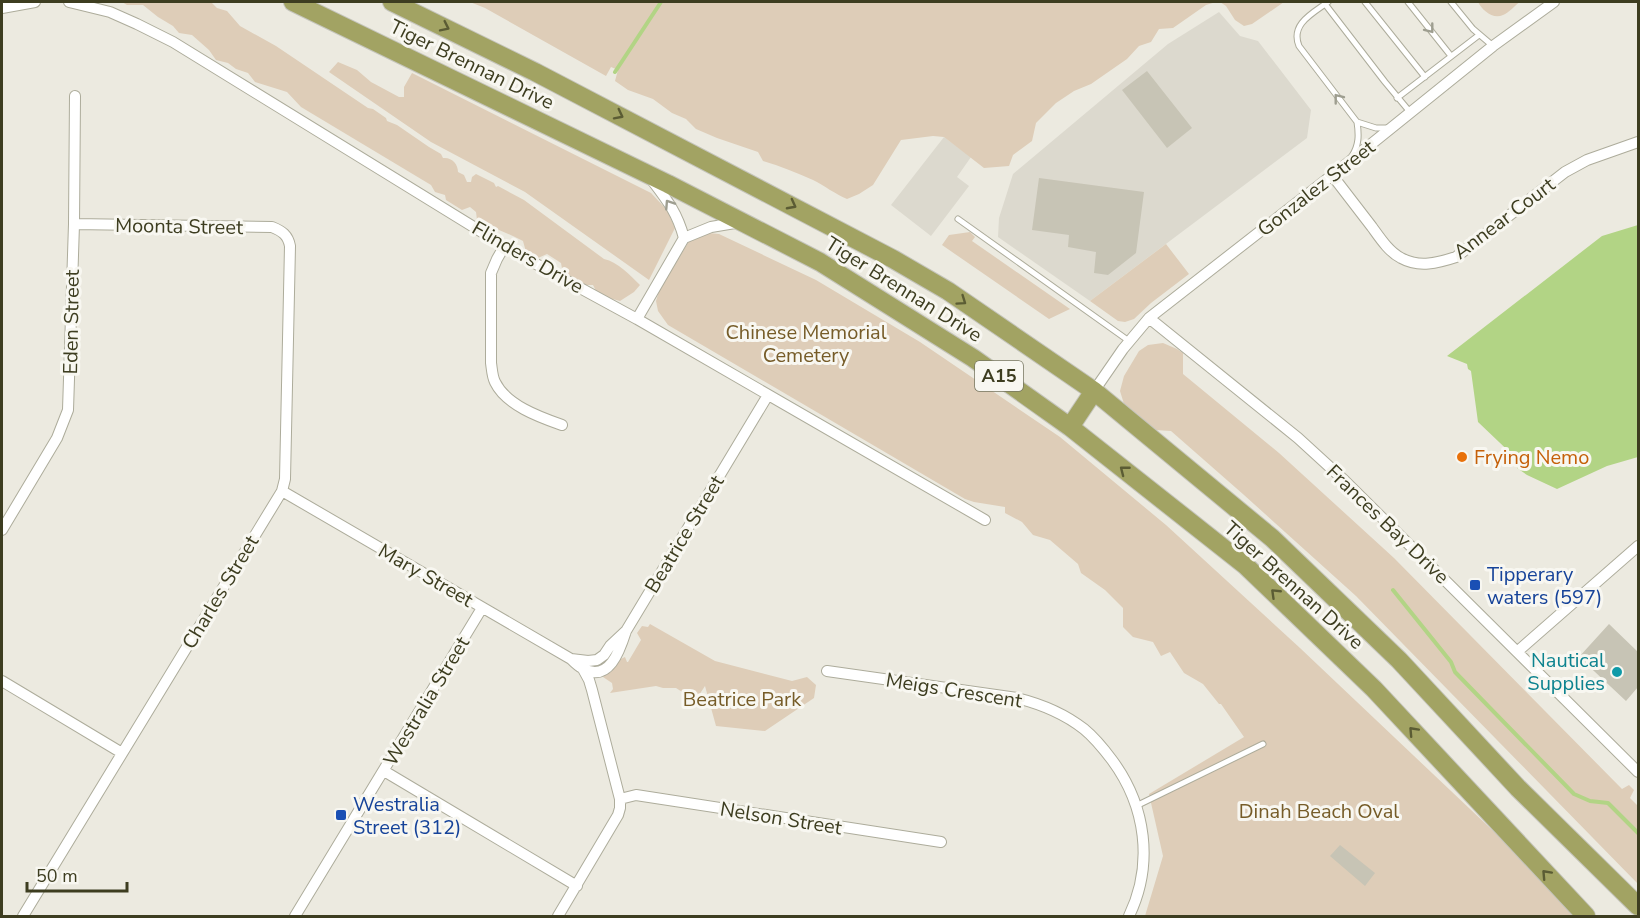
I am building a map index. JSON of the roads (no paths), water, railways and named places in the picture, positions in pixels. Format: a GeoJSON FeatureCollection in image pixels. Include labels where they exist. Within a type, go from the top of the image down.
{"type":"FeatureCollection","features":[{"type":"Feature","properties":{"kind":"main road","name":"Tiger Brennan Drive"},"geometry":{"type":"LineString","coordinates":[[293,2],[646,173],[819,262],[973,358],[1070,427],[1246,566],[1374,689],[1586,916]]}},
{"type":"Feature","properties":{"kind":"main road","name":"Tiger Brennan Drive"},"geometry":{"type":"LineString","coordinates":[[392,2],[556,82],[893,259],[948,291],[1094,391],[1272,538],[1400,660],[1518,788],[1638,906]]}},
{"type":"Feature","properties":{"kind":"main road"},"geometry":{"type":"LineString","coordinates":[[1070,427],[1094,391]]}},
{"type":"Feature","properties":{"kind":"main road"},"geometry":{"type":"LineString","coordinates":[[1487,754],[1496,774],[1630,911],[1632,916]]}},
{"type":"Feature","properties":{"kind":"street"},"geometry":{"type":"LineString","coordinates":[[2,8],[35,2]]}},
{"type":"Feature","properties":{"kind":"street","name":"Flinders Drive"},"geometry":{"type":"LineString","coordinates":[[69,2],[110,12],[156,33],[505,245],[985,520]]}},
{"type":"Feature","properties":{"kind":"street","name":"Gonzalez Street"},"geometry":{"type":"LineString","coordinates":[[1094,391],[1129,341],[1149,318],[1493,46],[1554,2]]}},
{"type":"Feature","properties":{"kind":"street","name":"Eden Street"},"geometry":{"type":"LineString","coordinates":[[2,530],[57,438],[68,410],[74,224],[75,96]]}},
{"type":"Feature","properties":{"kind":"street","name":"Annear Court"},"geometry":{"type":"LineString","coordinates":[[1332,175],[1383,242],[1398,257],[1418,263],[1437,264],[1456,257],[1565,172],[1587,160],[1638,142]]}},
{"type":"Feature","properties":{"kind":"street"},"geometry":{"type":"LineString","coordinates":[[646,173],[669,202],[679,220],[684,238]]}},
{"type":"Feature","properties":{"kind":"street"},"geometry":{"type":"LineString","coordinates":[[637,319],[684,238],[711,227],[742,222]]}},
{"type":"Feature","properties":{"kind":"street","name":"Moonta Street"},"geometry":{"type":"LineString","coordinates":[[74,224],[272,227],[284,232]]}},
{"type":"Feature","properties":{"kind":"street","name":"Charles Street"},"geometry":{"type":"LineString","coordinates":[[23,916],[282,491],[286,464],[290,246],[289,239],[284,232]]}},
{"type":"Feature","properties":{"kind":"street"},"geometry":{"type":"LineString","coordinates":[[505,245],[491,273],[493,375],[500,390],[516,404],[562,425]]}},
{"type":"Feature","properties":{"kind":"street","name":"Frances Bay Drive"},"geometry":{"type":"LineString","coordinates":[[1149,318],[1298,438],[1345,481],[1638,772]]}},
{"type":"Feature","properties":{"kind":"street","name":"Beatrice Street"},"geometry":{"type":"LineString","coordinates":[[591,676],[610,665],[619,653],[626,631],[768,395]]}},
{"type":"Feature","properties":{"kind":"street","name":"Mary Street"},"geometry":{"type":"LineString","coordinates":[[282,491],[571,658]]}},
{"type":"Feature","properties":{"kind":"street"},"geometry":{"type":"LineString","coordinates":[[1518,651],[1638,546]]}},
{"type":"Feature","properties":{"kind":"street","name":"Westralia Street"},"geometry":{"type":"LineString","coordinates":[[295,916],[482,608]]}},
{"type":"Feature","properties":{"kind":"street"},"geometry":{"type":"LineString","coordinates":[[571,658],[597,660],[626,631]]}},
{"type":"Feature","properties":{"kind":"street"},"geometry":{"type":"LineString","coordinates":[[571,658],[591,676]]}},
{"type":"Feature","properties":{"kind":"street"},"geometry":{"type":"LineString","coordinates":[[558,916],[620,808],[620,799],[591,676],[597,660]]}},
{"type":"Feature","properties":{"kind":"street","name":"Meigs Crescent"},"geometry":{"type":"LineString","coordinates":[[826,671],[1017,698],[1044,706],[1082,727],[1101,746],[1128,785],[1137,806],[1143,836],[1144,866],[1134,907],[1129,916]]}},
{"type":"Feature","properties":{"kind":"street"},"geometry":{"type":"LineString","coordinates":[[2,681],[122,753]]}},
{"type":"Feature","properties":{"kind":"street"},"geometry":{"type":"LineString","coordinates":[[384,771],[576,886]]}},
{"type":"Feature","properties":{"kind":"street","name":"Nelson Street"},"geometry":{"type":"LineString","coordinates":[[620,799],[636,795],[941,842]]}},
{"type":"Feature","properties":{"kind":"lane"},"geometry":{"type":"LineString","coordinates":[[1365,2],[1425,76]]}},
{"type":"Feature","properties":{"kind":"lane"},"geometry":{"type":"LineString","coordinates":[[1408,2],[1451,56]]}},
{"type":"Feature","properties":{"kind":"lane"},"geometry":{"type":"LineString","coordinates":[[1451,2],[1479,35],[1493,46]]}},
{"type":"Feature","properties":{"kind":"lane"},"geometry":{"type":"LineString","coordinates":[[1344,166],[1358,145],[1357,122],[1299,46],[1296,33],[1303,21],[1327,3],[1397,98],[1410,112]]}},
{"type":"Feature","properties":{"kind":"lane"},"geometry":{"type":"LineString","coordinates":[[1397,98],[1479,35]]}},
{"type":"Feature","properties":{"kind":"lane"},"geometry":{"type":"LineString","coordinates":[[1357,122],[1376,128],[1394,125]]}},
{"type":"Feature","properties":{"kind":"lane"},"geometry":{"type":"LineString","coordinates":[[958,219],[1129,341]]}},
{"type":"Feature","properties":{"kind":"lane"},"geometry":{"type":"LineString","coordinates":[[1137,806],[1263,744]]}},
{"type":"Feature","properties":{"kind":"waterway"},"geometry":{"type":"LineString","coordinates":[[615,72],[661,2]]}},
{"type":"Feature","properties":{"kind":"waterway"},"geometry":{"type":"LineString","coordinates":[[1393,590],[1451,662],[1455,672],[1574,794],[1590,801],[1608,803],[1638,833]]}},
{"type":"Feature","properties":{"kind":"place","name":"Frying Nemo"},"geometry":{"type":"Point","coordinates":[1462,457]}},
{"type":"Feature","properties":{"kind":"place","name":"Tipperary waters (597)"},"geometry":{"type":"Point","coordinates":[1475,585]}},
{"type":"Feature","properties":{"kind":"place","name":"Nautical Supplies"},"geometry":{"type":"Point","coordinates":[1617,672]}},
{"type":"Feature","properties":{"kind":"place","name":"Westralia Street (312)"},"geometry":{"type":"Point","coordinates":[341,815]}},
{"type":"Feature","properties":{"kind":"park label","name":"Chinese Memorial Cemetery"},"geometry":{"type":"Point","coordinates":[806,344]}},
{"type":"Feature","properties":{"kind":"park label","name":"Beatrice Park"},"geometry":{"type":"Point","coordinates":[742,699]}},
{"type":"Feature","properties":{"kind":"park label","name":"Dinah Beach Oval"},"geometry":{"type":"Point","coordinates":[1319,811]}}]}
